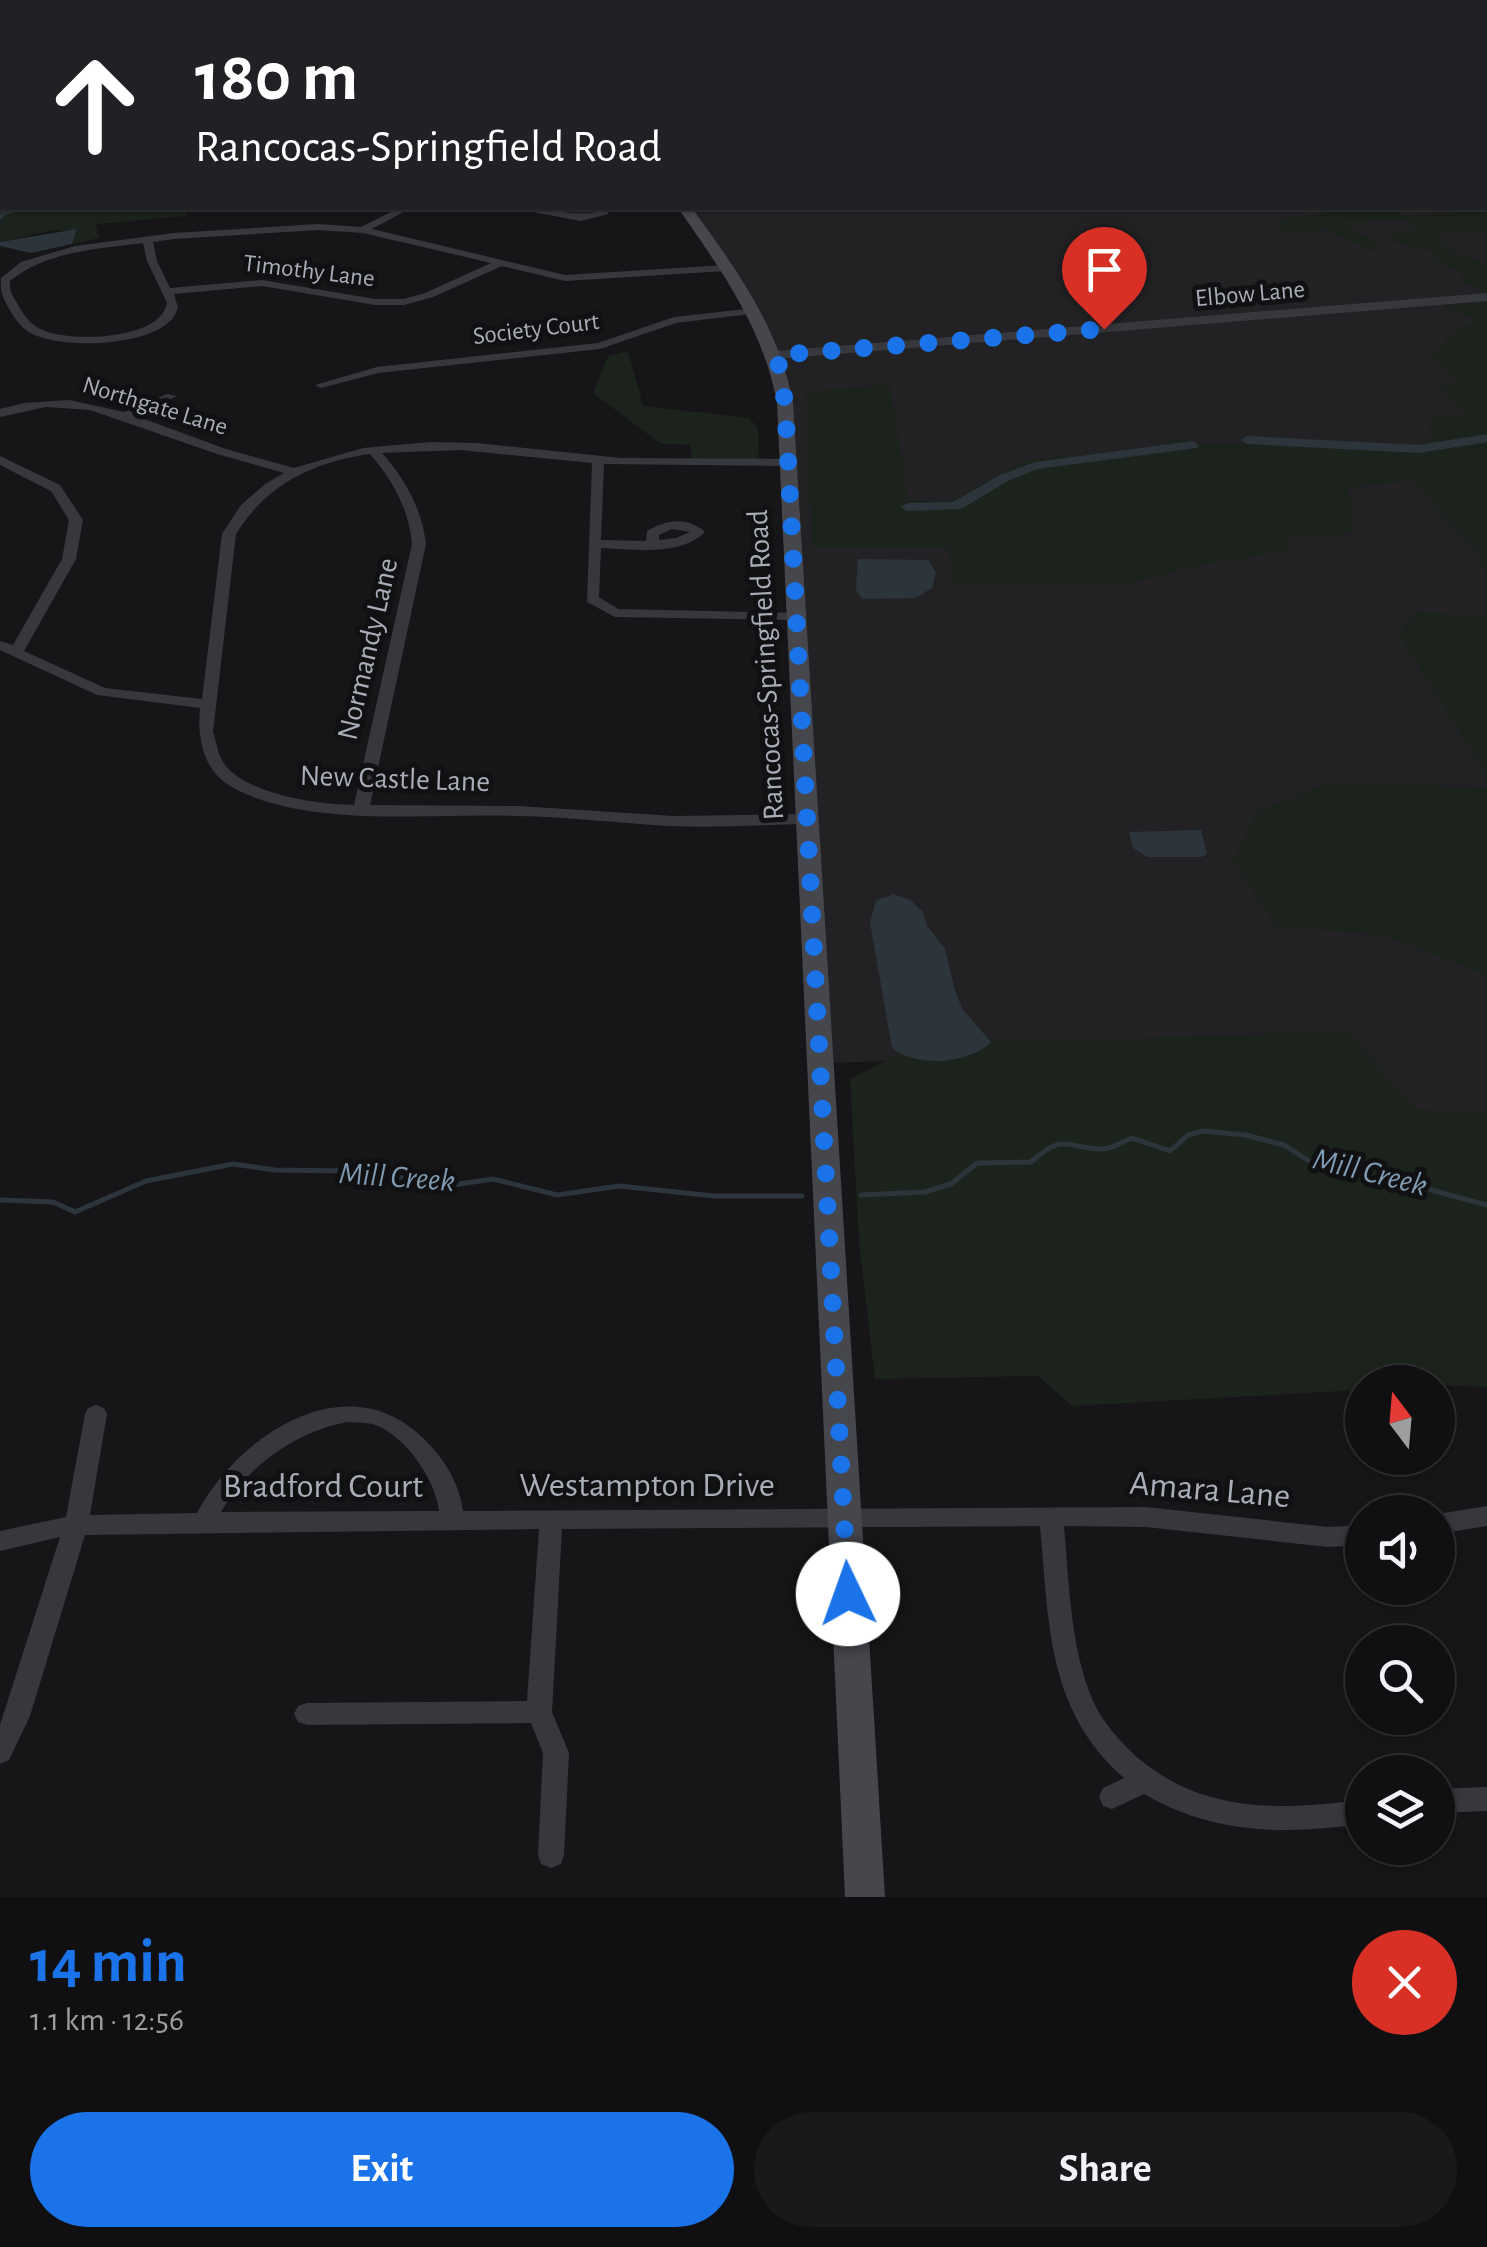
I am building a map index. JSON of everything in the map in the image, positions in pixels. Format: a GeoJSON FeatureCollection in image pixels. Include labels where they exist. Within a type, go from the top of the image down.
{"type":"FeatureCollection","features":[{"type":"Feature","properties":{"kind":"main road","name":"Rancocas-Springfield Road"},"geometry":{"type":"LineString","coordinates":[[686,210],[755,311],[777,355],[785,402],[864,1897]]}},
{"type":"Feature","properties":{"kind":"street"},"geometry":{"type":"LineString","coordinates":[[363,230],[402,210]]}},
{"type":"Feature","properties":{"kind":"street"},"geometry":{"type":"LineString","coordinates":[[567,210],[592,217],[604,214],[601,210]]}},
{"type":"Feature","properties":{"kind":"street"},"geometry":{"type":"LineString","coordinates":[[148,238],[147,258],[174,300],[170,318],[140,332],[82,340],[58,339],[30,328],[4,290],[6,280],[43,257],[148,238],[304,228],[363,230],[498,264],[577,279],[726,268]]}},
{"type":"Feature","properties":{"kind":"street","name":"Timothy Lane"},"geometry":{"type":"LineString","coordinates":[[166,291],[262,283],[375,302],[404,302],[498,264]]}},
{"type":"Feature","properties":{"kind":"street","name":"Elbow Lane"},"geometry":{"type":"LineString","coordinates":[[777,355],[1487,296]]}},
{"type":"Feature","properties":{"kind":"street","name":"Society Court"},"geometry":{"type":"LineString","coordinates":[[321,385],[377,370],[600,346],[674,320],[755,311]]}},
{"type":"Feature","properties":{"kind":"street"},"geometry":{"type":"LineString","coordinates":[[126,416],[171,396]]}},
{"type":"Feature","properties":{"kind":"street","name":"Northgate Lane"},"geometry":{"type":"LineString","coordinates":[[0,412],[73,401],[296,472]]}},
{"type":"Feature","properties":{"kind":"street","name":"New Castle Lane"},"geometry":{"type":"LineString","coordinates":[[788,462],[598,460],[462,446],[376,452],[296,472],[255,498],[229,534],[205,732],[209,754],[236,784],[287,802],[360,810],[520,811],[673,820],[806,819]]}},
{"type":"Feature","properties":{"kind":"street","name":"Normandy Lane"},"geometry":{"type":"LineString","coordinates":[[360,810],[419,544],[407,502],[376,452]]}},
{"type":"Feature","properties":{"kind":"street"},"geometry":{"type":"LineString","coordinates":[[0,460],[56,488],[76,520],[69,559],[8,648],[102,692],[206,704]]}},
{"type":"Feature","properties":{"kind":"street"},"geometry":{"type":"LineString","coordinates":[[598,460],[592,599],[615,613],[796,616]]}},
{"type":"Feature","properties":{"kind":"street"},"geometry":{"type":"LineString","coordinates":[[594,544],[654,544]]}},
{"type":"Feature","properties":{"kind":"street"},"geometry":{"type":"LineString","coordinates":[[0,1752],[17,1716],[76,1525],[96,1414]]}},
{"type":"Feature","properties":{"kind":"street","name":"Bradford Court"},"geometry":{"type":"LineString","coordinates":[[349,1414],[373,1415],[415,1444],[443,1480],[452,1500],[451,1520],[204,1522],[223,1486],[253,1458],[301,1427],[349,1414]]}},
{"type":"Feature","properties":{"kind":"street"},"geometry":{"type":"LineString","coordinates":[[1050,1516],[1072,1682],[1095,1731],[1142,1780],[1172,1798],[1240,1818],[1276,1820],[1345,1814]]}},
{"type":"Feature","properties":{"kind":"street"},"geometry":{"type":"LineString","coordinates":[[1455,1521],[1487,1516]]}},
{"type":"Feature","properties":{"kind":"street","name":"Amara Lane"},"geometry":{"type":"LineString","coordinates":[[844,1519],[1146,1517],[1345,1536]]}},
{"type":"Feature","properties":{"kind":"street","name":"Westampton Drive"},"geometry":{"type":"LineString","coordinates":[[451,1520],[844,1519]]}},
{"type":"Feature","properties":{"kind":"street"},"geometry":{"type":"LineString","coordinates":[[551,1521],[540,1712],[556,1753],[551,1855]]}},
{"type":"Feature","properties":{"kind":"street"},"geometry":{"type":"LineString","coordinates":[[0,1541],[76,1525],[204,1522]]}},
{"type":"Feature","properties":{"kind":"street"},"geometry":{"type":"LineString","coordinates":[[307,1714],[540,1712]]}},
{"type":"Feature","properties":{"kind":"street"},"geometry":{"type":"LineString","coordinates":[[1112,1797],[1142,1780]]}},
{"type":"Feature","properties":{"kind":"street"},"geometry":{"type":"LineString","coordinates":[[1455,1801],[1487,1799]]}},
{"type":"Feature","properties":{"kind":"shaded area"},"geometry":{"type":"Polygon","coordinates":[[[1,210],[186,210],[187,216],[96,224],[99,238],[72,244],[77,230],[53,230],[0,242],[1,210]]]}},
{"type":"Feature","properties":{"kind":"shaded area"},"geometry":{"type":"Polygon","coordinates":[[[686,210],[1487,210],[1487,1128],[1377,1098],[1339,1049],[819,1063],[783,384],[749,300],[686,210]]]}},
{"type":"Feature","properties":{"kind":"shaded area"},"geometry":{"type":"Polygon","coordinates":[[[1350,210],[1391,210],[1402,215],[1487,213],[1487,231],[1444,233],[1437,240],[1456,254],[1487,264],[1487,292],[1460,281],[1463,272],[1438,262],[1431,251],[1395,243],[1389,235],[1417,230],[1405,219],[1343,223],[1383,248],[1372,251],[1324,229],[1284,232],[1280,223],[1285,219],[1350,210]]]}},
{"type":"Feature","properties":{"kind":"shaded area"},"geometry":{"type":"Polygon","coordinates":[[[77,229],[72,244],[31,253],[0,246],[0,242],[77,229]]]}},
{"type":"Feature","properties":{"kind":"shaded area"},"geometry":{"type":"Polygon","coordinates":[[[1487,302],[1487,576],[1477,551],[1412,481],[1348,487],[1354,533],[1291,537],[1285,551],[1196,566],[1131,583],[954,585],[948,547],[812,547],[806,391],[890,385],[908,500],[944,502],[1024,460],[1163,447],[1167,440],[1186,437],[1196,444],[1317,442],[1415,446],[1433,440],[1428,419],[1469,414],[1439,387],[1461,384],[1430,354],[1443,348],[1447,336],[1478,320],[1440,306],[1487,302]]]}},
{"type":"Feature","properties":{"kind":"shaded area"},"geometry":{"type":"Polygon","coordinates":[[[628,351],[643,406],[749,418],[758,428],[759,461],[693,461],[690,445],[661,444],[593,393],[608,356],[628,351]]]}},
{"type":"Feature","properties":{"kind":"shaded area"},"geometry":{"type":"Polygon","coordinates":[[[858,559],[928,560],[936,573],[932,588],[915,598],[862,599],[856,590],[858,559]]]}},
{"type":"Feature","properties":{"kind":"shaded area"},"geometry":{"type":"Polygon","coordinates":[[[1417,612],[1487,616],[1487,775],[1399,635],[1417,612]]]}},
{"type":"Feature","properties":{"kind":"shaded area"},"geometry":{"type":"Polygon","coordinates":[[[1323,785],[1487,787],[1487,975],[1383,935],[1276,926],[1233,861],[1257,812],[1323,785]]]}},
{"type":"Feature","properties":{"kind":"shaded area"},"geometry":{"type":"Polygon","coordinates":[[[1201,830],[1207,854],[1201,857],[1147,857],[1133,848],[1129,832],[1201,830]]]}},
{"type":"Feature","properties":{"kind":"shaded area"},"geometry":{"type":"Polygon","coordinates":[[[893,894],[910,900],[923,912],[927,926],[945,949],[963,1010],[991,1042],[982,1049],[957,1059],[928,1061],[892,1048],[870,922],[876,901],[893,894]]]}},
{"type":"Feature","properties":{"kind":"shaded area"},"geometry":{"type":"Polygon","coordinates":[[[1348,1032],[1415,1109],[1487,1114],[1487,1387],[1455,1386],[1455,1365],[1345,1365],[1345,1391],[1072,1406],[1038,1376],[875,1379],[859,1242],[850,1079],[900,1054],[954,1059],[991,1042],[1348,1032]]]}},
{"type":"Feature","properties":{"kind":"waterway"},"geometry":{"type":"LineString","coordinates":[[2,215],[16,210]]}},
{"type":"Feature","properties":{"kind":"waterway"},"geometry":{"type":"LineString","coordinates":[[0,218],[2,215]]}},
{"type":"Feature","properties":{"kind":"waterway"},"geometry":{"type":"LineString","coordinates":[[1247,440],[1419,449],[1487,438]]}},
{"type":"Feature","properties":{"kind":"waterway"},"geometry":{"type":"LineString","coordinates":[[907,507],[956,506],[1004,478],[1035,466],[1193,445]]}},
{"type":"Feature","properties":{"kind":"waterway","name":"Mill Creek"},"geometry":{"type":"LineString","coordinates":[[861,1195],[925,1192],[951,1184],[977,1163],[1031,1162],[1050,1147],[1064,1144],[1104,1149],[1132,1138],[1170,1151],[1188,1135],[1203,1131],[1246,1135],[1284,1145],[1317,1166],[1374,1166],[1435,1191],[1487,1205]]}},
{"type":"Feature","properties":{"kind":"waterway","name":"Mill Creek"},"geometry":{"type":"LineString","coordinates":[[0,1200],[53,1202],[75,1212],[146,1181],[233,1164],[275,1170],[349,1171],[453,1185],[493,1179],[557,1195],[619,1186],[714,1196],[802,1196]]}},
{"type":"Feature","properties":{"kind":"route"},"geometry":{"type":"LineString","coordinates":[[848,1594],[785,402],[777,355],[1104,329]]}}]}
